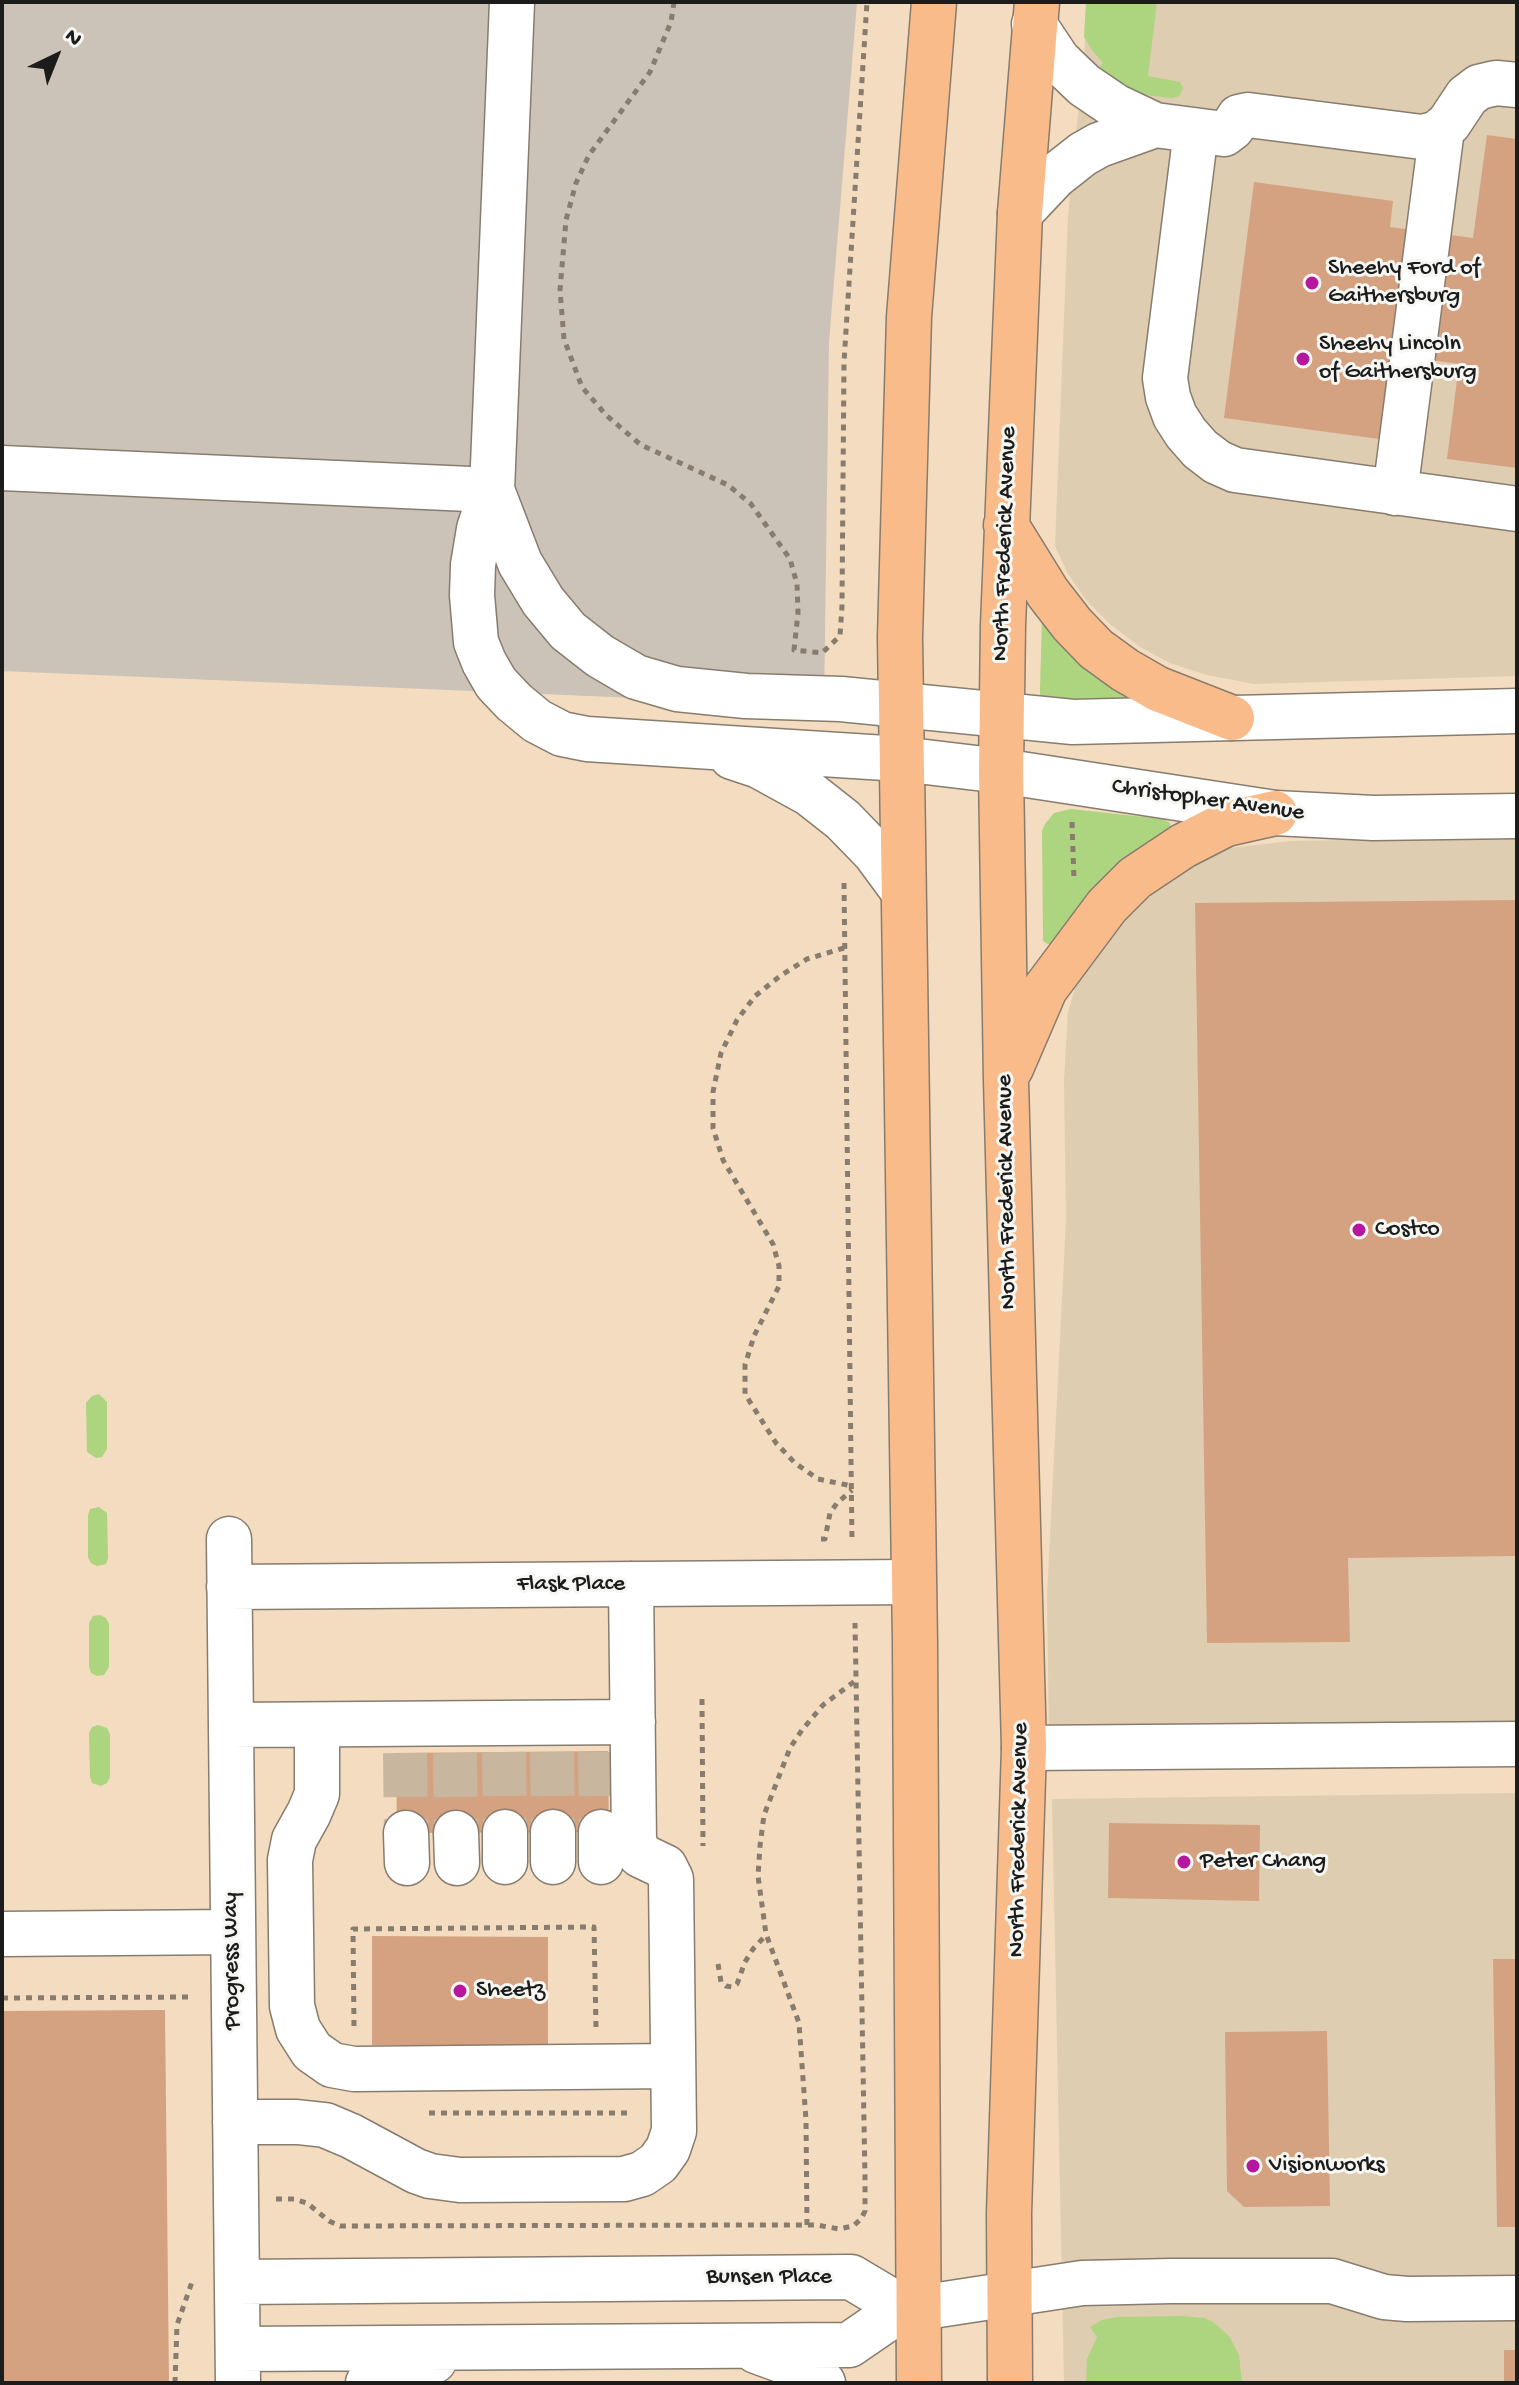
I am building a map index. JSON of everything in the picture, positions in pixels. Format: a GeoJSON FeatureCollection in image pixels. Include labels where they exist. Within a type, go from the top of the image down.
{"type":"FeatureCollection","features":[{"type":"Feature","properties":{"kind":"main road"},"geometry":{"type":"LineString","coordinates":[[919,2383],[911,2308],[915,1643],[900,637],[909,317],[934,2]]}},
{"type":"Feature","properties":{"kind":"main road","name":"North Frederick Avenue"},"geometry":{"type":"LineString","coordinates":[[1010,2383],[1009,2213],[1024,1748],[1001,771],[1006,525],[1020,213],[1036,13]]}},
{"type":"Feature","properties":{"kind":"main road"},"geometry":{"type":"LineString","coordinates":[[1006,525],[1048,593],[1096,649],[1158,689],[1232,718]]}},
{"type":"Feature","properties":{"kind":"main road"},"geometry":{"type":"LineString","coordinates":[[1006,1081],[1045,989],[1107,906],[1135,878],[1183,846],[1226,824],[1275,813]]}},
{"type":"Feature","properties":{"kind":"street"},"geometry":{"type":"LineString","coordinates":[[512,2],[492,490],[479,529],[473,565],[476,642],[496,683],[537,721],[562,734],[587,739],[704,748],[759,766],[810,794],[843,820],[865,842],[903,891]]}},
{"type":"Feature","properties":{"kind":"street"},"geometry":{"type":"LineString","coordinates":[[1036,13],[1058,60],[1084,85],[1115,106],[1175,128],[1224,134],[1239,117],[1248,115],[1422,137],[1438,133],[1449,123],[1467,96],[1479,87],[1496,83],[1517,85]]}},
{"type":"Feature","properties":{"kind":"street"},"geometry":{"type":"LineString","coordinates":[[1020,213],[1055,176],[1099,145],[1175,128]]}},
{"type":"Feature","properties":{"kind":"street"},"geometry":{"type":"LineString","coordinates":[[1175,128],[1165,378],[1175,416],[1200,449],[1217,462],[1235,470],[1517,509]]}},
{"type":"Feature","properties":{"kind":"street"},"geometry":{"type":"LineString","coordinates":[[1395,493],[1442,129]]}},
{"type":"Feature","properties":{"kind":"street"},"geometry":{"type":"LineString","coordinates":[[2,468],[492,490]]}},
{"type":"Feature","properties":{"kind":"street"},"geometry":{"type":"LineString","coordinates":[[492,490],[520,563],[543,601],[568,631],[600,656],[636,677],[677,689],[746,696],[841,699],[1073,722],[1517,711]]}},
{"type":"Feature","properties":{"kind":"street","name":"Christopher Avenue"},"geometry":{"type":"LineString","coordinates":[[704,748],[901,759],[1001,771],[1275,813],[1373,818],[1517,816]]}},
{"type":"Feature","properties":{"kind":"street","name":"Progress Way"},"geometry":{"type":"LineString","coordinates":[[229,1539],[238,2366]]}},
{"type":"Feature","properties":{"kind":"street","name":"Flask Place"},"geometry":{"type":"LineString","coordinates":[[229,1587],[913,1582]]}},
{"type":"Feature","properties":{"kind":"street"},"geometry":{"type":"LineString","coordinates":[[235,2122],[325,2125],[416,2171],[445,2179],[624,2179],[642,2174],[658,2163],[668,2149],[674,2131],[671,1879],[665,1867],[646,1859],[636,1849],[611,1732],[631,1584]]}},
{"type":"Feature","properties":{"kind":"street"},"geometry":{"type":"LineString","coordinates":[[231,1725],[317,1725],[405,1738],[552,1737],[611,1732]]}},
{"type":"Feature","properties":{"kind":"street"},"geometry":{"type":"LineString","coordinates":[[317,1725],[317,1794],[291,1850],[292,2006],[298,2029],[312,2051],[332,2065],[354,2069],[673,2066]]}},
{"type":"Feature","properties":{"kind":"street"},"geometry":{"type":"LineString","coordinates":[[1024,1748],[1517,1744]]}},
{"type":"Feature","properties":{"kind":"street"},"geometry":{"type":"LineString","coordinates":[[2,1934],[233,1932]]}},
{"type":"Feature","properties":{"kind":"street","name":"Bunsen Place"},"geometry":{"type":"LineString","coordinates":[[237,2282],[851,2277],[911,2308]]}},
{"type":"Feature","properties":{"kind":"street"},"geometry":{"type":"LineString","coordinates":[[238,2366],[487,2347],[849,2345],[911,2308],[1082,2283],[1322,2281],[1343,2283],[1384,2297],[1517,2298]]}},
{"type":"Feature","properties":{"kind":"street"},"geometry":{"type":"LineString","coordinates":[[738,2345],[789,2363],[823,2383]]}},
{"type":"Feature","properties":{"kind":"street"},"geometry":{"type":"LineString","coordinates":[[368,2383],[393,2372],[487,2347]]}},
{"type":"Feature","properties":{"kind":"path"},"geometry":{"type":"LineString","coordinates":[[674,2],[671,22],[650,72],[589,155],[576,183],[566,220],[560,290],[564,339],[582,387],[606,415],[641,445],[728,485],[751,504],[765,521],[790,559],[797,584],[794,650],[822,653],[840,636],[844,362],[867,2]]}},
{"type":"Feature","properties":{"kind":"path"},"geometry":{"type":"LineString","coordinates":[[1071,809],[1074,884]]}},
{"type":"Feature","properties":{"kind":"path"},"geometry":{"type":"LineString","coordinates":[[844,948],[807,959],[780,976],[755,996],[737,1020],[721,1053],[713,1092],[713,1128],[723,1160],[773,1244],[779,1266],[779,1286],[754,1336],[745,1365],[745,1394],[776,1443],[795,1463],[818,1479],[852,1486]]}},
{"type":"Feature","properties":{"kind":"path"},"geometry":{"type":"LineString","coordinates":[[807,2225],[806,2120],[799,2023],[766,1934],[758,1876],[764,1815],[790,1748],[823,1705],[856,1681]]}},
{"type":"Feature","properties":{"kind":"path"},"geometry":{"type":"LineString","coordinates":[[702,1699],[704,1851]]}},
{"type":"Feature","properties":{"kind":"path"},"geometry":{"type":"LineString","coordinates":[[354,2069],[353,1929],[594,1927],[597,2113]]}},
{"type":"Feature","properties":{"kind":"path"},"geometry":{"type":"LineString","coordinates":[[718,1954],[721,1982],[732,1987],[737,1984],[753,1949],[766,1934]]}},
{"type":"Feature","properties":{"kind":"path"},"geometry":{"type":"LineString","coordinates":[[2,1998],[193,1997]]}},
{"type":"Feature","properties":{"kind":"shaded area"},"geometry":{"type":"Polygon","coordinates":[[[2,2],[857,2],[829,342],[824,706],[2,671],[2,2]]]}},
{"type":"Feature","properties":{"kind":"shaded area"},"geometry":{"type":"Polygon","coordinates":[[[1089,2],[1517,2],[1517,676],[1254,684],[1207,675],[1170,663],[1140,647],[1086,600],[1068,574],[1055,546],[1068,216],[1089,2]]]}},
{"type":"Feature","properties":{"kind":"shaded area"},"geometry":{"type":"Polygon","coordinates":[[[1517,837],[1517,1734],[1049,1737],[1047,1596],[1066,1220],[1064,1080],[1068,1012],[1078,979],[1108,927],[1185,865],[1230,848],[1291,841],[1517,837]]]}},
{"type":"Feature","properties":{"kind":"shaded area"},"geometry":{"type":"Polygon","coordinates":[[[1517,1793],[1517,2383],[1064,2383],[1052,1799],[1517,1793]]]}},
{"type":"Feature","properties":{"kind":"green space"},"geometry":{"type":"Polygon","coordinates":[[[1086,2],[1157,2],[1148,76],[1180,82],[1183,88],[1179,96],[1152,96],[1130,91],[1097,70],[1103,63],[1084,37],[1086,2]]]}},
{"type":"Feature","properties":{"kind":"green space"},"geometry":{"type":"Polygon","coordinates":[[[1042,620],[1134,698],[1044,699],[1040,695],[1042,620]]]}},
{"type":"Feature","properties":{"kind":"green space"},"geometry":{"type":"Polygon","coordinates":[[[1071,809],[1163,819],[1170,823],[1171,830],[1053,944],[1048,944],[1043,941],[1042,831],[1054,813],[1071,809]]]}},
{"type":"Feature","properties":{"kind":"green space"},"geometry":{"type":"Polygon","coordinates":[[[99,1394],[107,1402],[107,1449],[102,1457],[96,1458],[87,1452],[86,1403],[99,1394]]]}},
{"type":"Feature","properties":{"kind":"green space"},"geometry":{"type":"Polygon","coordinates":[[[99,1507],[107,1513],[108,1558],[106,1564],[97,1566],[88,1557],[88,1515],[90,1509],[99,1507]]]}},
{"type":"Feature","properties":{"kind":"green space"},"geometry":{"type":"Polygon","coordinates":[[[100,1615],[109,1624],[109,1667],[104,1675],[97,1676],[91,1673],[89,1666],[89,1623],[93,1616],[100,1615]]]}},
{"type":"Feature","properties":{"kind":"green space"},"geometry":{"type":"Polygon","coordinates":[[[92,1727],[107,1728],[110,1734],[110,1777],[101,1786],[92,1783],[90,1776],[89,1733],[92,1727]]]}},
{"type":"Feature","properties":{"kind":"green space"},"geometry":{"type":"Polygon","coordinates":[[[1117,2317],[1204,2318],[1229,2336],[1239,2355],[1242,2383],[1086,2383],[1087,2359],[1097,2337],[1090,2327],[1117,2317]]]}},
{"type":"Feature","properties":{"kind":"building"},"geometry":{"type":"Polygon","coordinates":[[[1487,135],[1517,139],[1517,468],[1447,459],[1459,364],[1390,354],[1379,439],[1224,418],[1254,182],[1393,201],[1390,227],[1473,238],[1487,135]]]}},
{"type":"Feature","properties":{"kind":"building","name":"Costco"},"geometry":{"type":"Polygon","coordinates":[[[1517,900],[1517,1556],[1348,1558],[1350,1642],[1207,1643],[1195,903],[1517,900]]]}},
{"type":"Feature","properties":{"kind":"building"},"geometry":{"type":"Polygon","coordinates":[[[608,1751],[609,1832],[397,1833],[396,1753],[608,1751]]]}},
{"type":"Feature","properties":{"kind":"building","name":"Peter Chang"},"geometry":{"type":"Polygon","coordinates":[[[1109,1823],[1260,1825],[1259,1901],[1108,1898],[1109,1823]]]}},
{"type":"Feature","properties":{"kind":"building","name":"Sheetz"},"geometry":{"type":"Polygon","coordinates":[[[372,1936],[548,1937],[548,2045],[372,2045],[372,1936]]]}},
{"type":"Feature","properties":{"kind":"building"},"geometry":{"type":"Polygon","coordinates":[[[1493,1959],[1517,1959],[1517,2227],[1497,2227],[1493,1959]]]}},
{"type":"Feature","properties":{"kind":"building"},"geometry":{"type":"Polygon","coordinates":[[[165,2010],[169,2383],[2,2383],[2,2011],[165,2010]]]}},
{"type":"Feature","properties":{"kind":"building"},"geometry":{"type":"Polygon","coordinates":[[[1327,2031],[1330,2206],[1244,2207],[1227,2191],[1225,2032],[1327,2031]]]}},
{"type":"Feature","properties":{"kind":"building"},"geometry":{"type":"Polygon","coordinates":[[[1504,2350],[1517,2350],[1517,2383],[1504,2383],[1504,2350]]]}},
{"type":"Feature","properties":{"kind":"tunnel"},"geometry":{"type":"LineString","coordinates":[[504,1752],[505,1832]]}},
{"type":"Feature","properties":{"kind":"tunnel"},"geometry":{"type":"LineString","coordinates":[[552,1752],[553,1832]]}},
{"type":"Feature","properties":{"kind":"tunnel"},"geometry":{"type":"LineString","coordinates":[[600,1752],[601,1832]]}},
{"type":"Feature","properties":{"kind":"tunnel"},"geometry":{"type":"LineString","coordinates":[[405,1753],[406,1833]]}},
{"type":"Feature","properties":{"kind":"tunnel"},"geometry":{"type":"LineString","coordinates":[[455,1753],[456,1833]]}},
{"type":"Feature","properties":{"kind":"place","name":"Sheehy Ford of Gaithersburg"},"geometry":{"type":"Point","coordinates":[1312,283]}},
{"type":"Feature","properties":{"kind":"place","name":"Sheehy Lincoln of Gaithersburg"},"geometry":{"type":"Point","coordinates":[1303,359]}},
{"type":"Feature","properties":{"kind":"place","name":"Costco"},"geometry":{"type":"Point","coordinates":[1359,1230]}},
{"type":"Feature","properties":{"kind":"place","name":"Peter Chang"},"geometry":{"type":"Point","coordinates":[1184,1862]}},
{"type":"Feature","properties":{"kind":"place","name":"Sheetz"},"geometry":{"type":"Point","coordinates":[460,1991]}},
{"type":"Feature","properties":{"kind":"place","name":"Visionworks"},"geometry":{"type":"Point","coordinates":[1253,2166]}}]}
